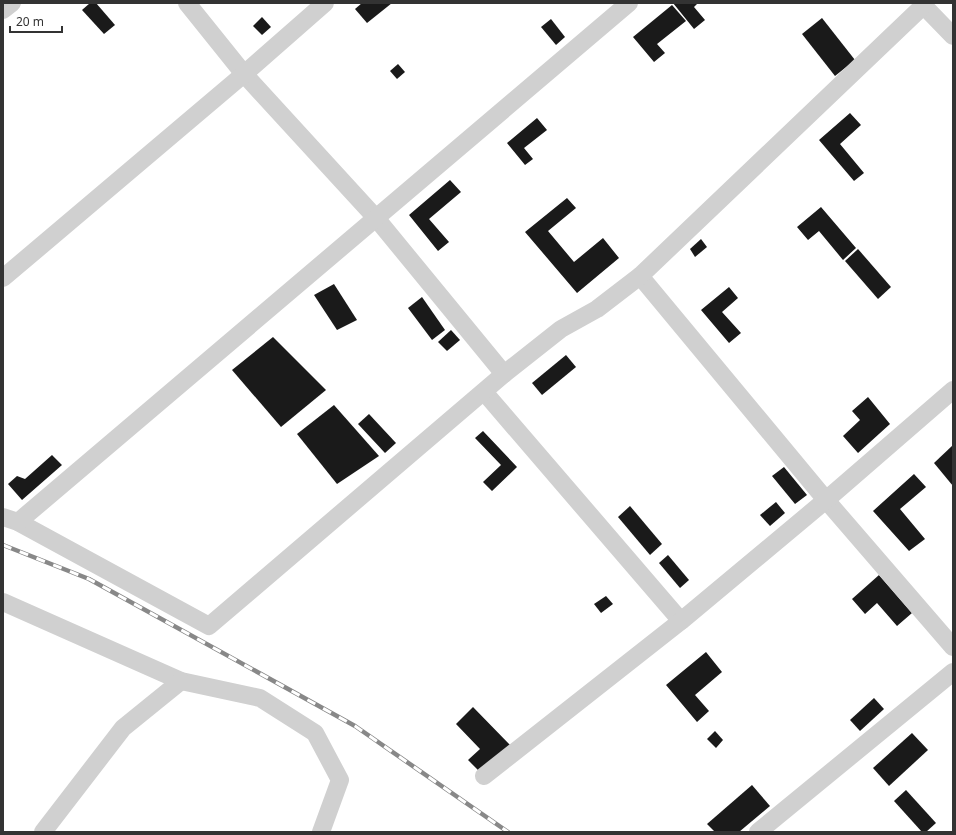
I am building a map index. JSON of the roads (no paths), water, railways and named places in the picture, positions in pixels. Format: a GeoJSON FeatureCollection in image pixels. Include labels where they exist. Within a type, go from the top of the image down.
{"type":"FeatureCollection","features":[{"type":"Feature","properties":{"kind":"street"},"geometry":{"type":"LineString","coordinates":[[3,10],[12,3]]}},
{"type":"Feature","properties":{"kind":"street"},"geometry":{"type":"LineString","coordinates":[[188,3],[244,74],[376,218],[504,374]]}},
{"type":"Feature","properties":{"kind":"street"},"geometry":{"type":"LineString","coordinates":[[3,278],[244,74],[325,3]]}},
{"type":"Feature","properties":{"kind":"street"},"geometry":{"type":"LineString","coordinates":[[629,3],[376,218],[11,519],[209,626],[485,393],[504,374],[561,328],[597,309],[640,276],[922,4],[953,36]]}},
{"type":"Feature","properties":{"kind":"street"},"geometry":{"type":"LineString","coordinates":[[640,276],[826,500],[953,647]]}},
{"type":"Feature","properties":{"kind":"street"},"geometry":{"type":"LineString","coordinates":[[484,776],[681,621],[826,500],[953,390]]}},
{"type":"Feature","properties":{"kind":"street"},"geometry":{"type":"LineString","coordinates":[[485,393],[681,621]]}},
{"type":"Feature","properties":{"kind":"street"},"geometry":{"type":"LineString","coordinates":[[3,602],[181,681],[260,698],[315,733],[340,780],[321,832]]}},
{"type":"Feature","properties":{"kind":"street"},"geometry":{"type":"LineString","coordinates":[[758,832],[953,672]]}},
{"type":"Feature","properties":{"kind":"street"},"geometry":{"type":"LineString","coordinates":[[43,832],[123,728],[181,681]]}},
{"type":"Feature","properties":{"kind":"railway"},"geometry":{"type":"LineString","coordinates":[[3,545],[89,579],[355,726],[508,832]]}}]}
